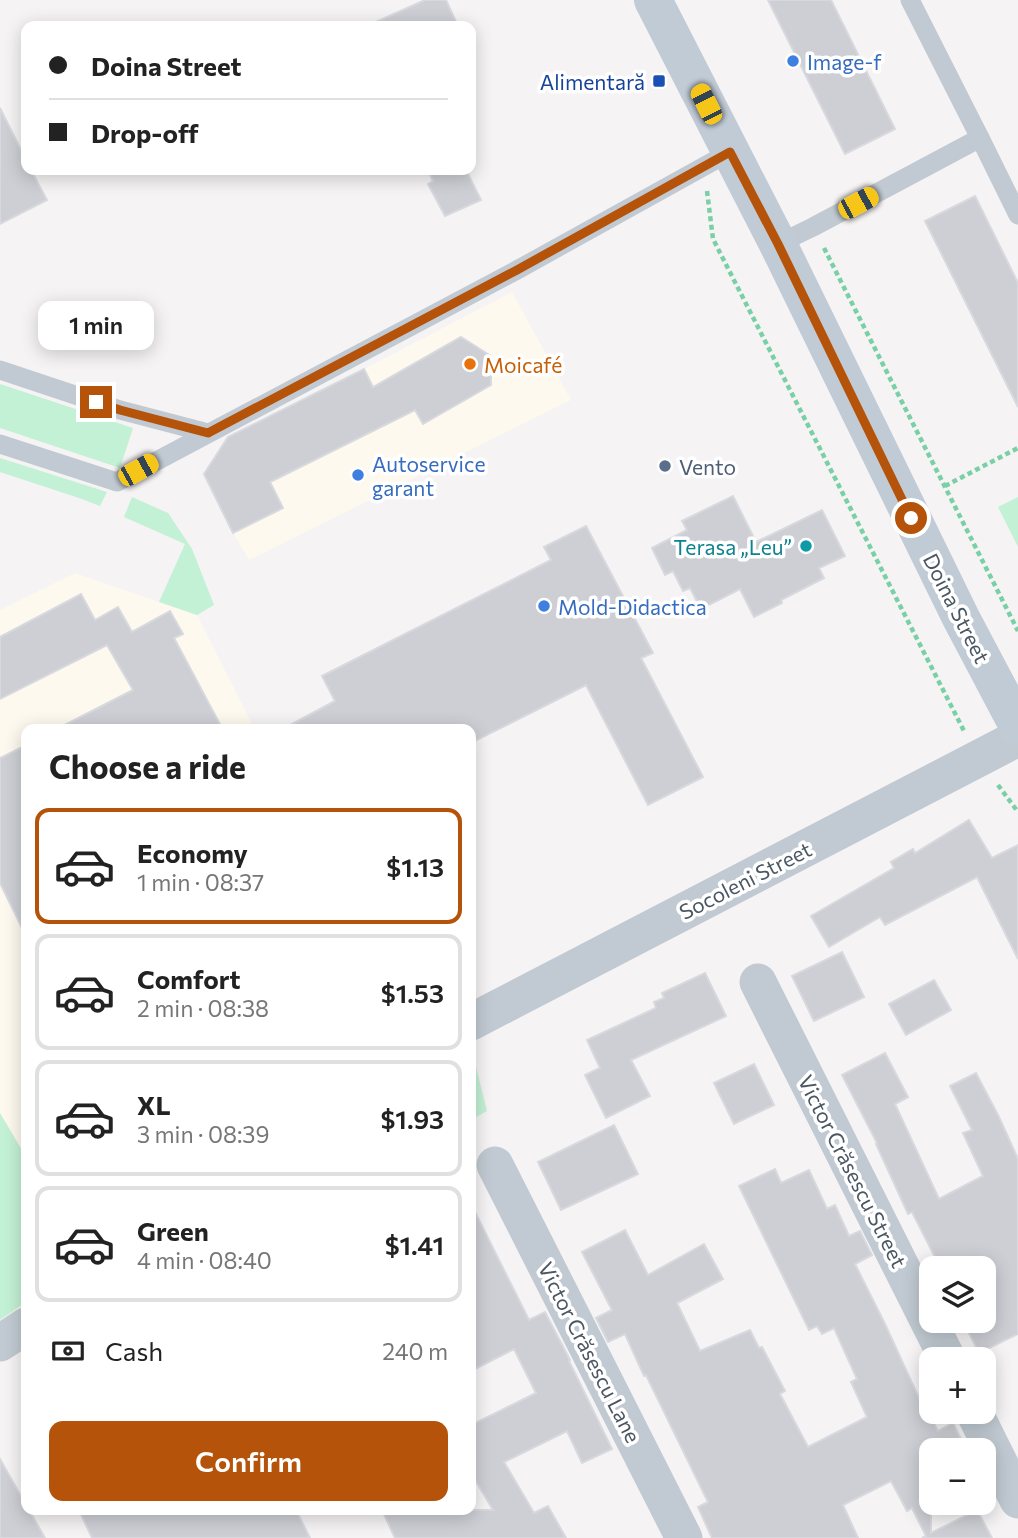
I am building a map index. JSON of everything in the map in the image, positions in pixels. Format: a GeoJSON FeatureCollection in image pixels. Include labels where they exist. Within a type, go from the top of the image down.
{"type":"FeatureCollection","features":[{"type":"Feature","properties":{"kind":"main road","name":"Doina Street"},"geometry":{"type":"LineString","coordinates":[[653,0],[717,160],[778,244],[955,606],[1018,726]]}},
{"type":"Feature","properties":{"kind":"street","name":"Socoleni Street"},"geometry":{"type":"LineString","coordinates":[[476,1019],[1018,738]]}},
{"type":"Feature","properties":{"kind":"street","name":"Victor Crăsescu Street"},"geometry":{"type":"LineString","coordinates":[[758,982],[941,1347]]}},
{"type":"Feature","properties":{"kind":"street","name":"Victor Crăsescu Lane"},"geometry":{"type":"LineString","coordinates":[[495,1165],[684,1538]]}},
{"type":"Feature","properties":{"kind":"street"},"geometry":{"type":"LineString","coordinates":[[0,1343],[21,1329]]}},
{"type":"Feature","properties":{"kind":"street"},"geometry":{"type":"LineString","coordinates":[[980,1424],[1018,1500]]}},
{"type":"Feature","properties":{"kind":"lane"},"geometry":{"type":"LineString","coordinates":[[910,0],[1018,215]]}},
{"type":"Feature","properties":{"kind":"lane"},"geometry":{"type":"LineString","coordinates":[[778,244],[980,138]]}},
{"type":"Feature","properties":{"kind":"lane"},"geometry":{"type":"LineString","coordinates":[[0,444],[117,482],[506,276],[717,160]]}},
{"type":"Feature","properties":{"kind":"lane"},"geometry":{"type":"LineString","coordinates":[[0,370],[120,410],[208,433]]}},
{"type":"Feature","properties":{"kind":"path"},"geometry":{"type":"LineString","coordinates":[[717,160],[713,239],[979,759],[1018,811]]}},
{"type":"Feature","properties":{"kind":"path"},"geometry":{"type":"LineString","coordinates":[[813,227],[1018,631]]}},
{"type":"Feature","properties":{"kind":"path"},"geometry":{"type":"LineString","coordinates":[[944,486],[1018,448]]}},
{"type":"Feature","properties":{"kind":"shaded area"},"geometry":{"type":"Polygon","coordinates":[[[512,292],[571,400],[249,560],[204,474],[229,436],[512,292]]]}},
{"type":"Feature","properties":{"kind":"shaded area"},"geometry":{"type":"Polygon","coordinates":[[[75,573],[197,615],[252,724],[21,724],[21,1149],[0,1113],[0,610],[75,573]]]}},
{"type":"Feature","properties":{"kind":"green space"},"geometry":{"type":"Polygon","coordinates":[[[0,384],[133,428],[120,468],[0,428],[0,384]]]}},
{"type":"Feature","properties":{"kind":"green space"},"geometry":{"type":"Polygon","coordinates":[[[0,458],[107,492],[100,506],[0,472],[0,458]]]}},
{"type":"Feature","properties":{"kind":"green space"},"geometry":{"type":"Polygon","coordinates":[[[132,497],[168,513],[192,549],[214,605],[197,615],[159,602],[185,544],[124,517],[132,497]]]}},
{"type":"Feature","properties":{"kind":"green space"},"geometry":{"type":"Polygon","coordinates":[[[1018,497],[1018,547],[998,507],[1018,497]]]}},
{"type":"Feature","properties":{"kind":"green space"},"geometry":{"type":"Polygon","coordinates":[[[476,1067],[487,1111],[476,1117],[476,1067]]]}},
{"type":"Feature","properties":{"kind":"green space"},"geometry":{"type":"Polygon","coordinates":[[[0,1113],[21,1149],[21,1305],[0,1320],[0,1113]]]}},
{"type":"Feature","properties":{"kind":"building"},"geometry":{"type":"Polygon","coordinates":[[[425,0],[446,0],[456,21],[378,21],[425,0]]]}},
{"type":"Feature","properties":{"kind":"building"},"geometry":{"type":"Polygon","coordinates":[[[768,0],[831,0],[895,129],[845,154],[768,0]]]}},
{"type":"Feature","properties":{"kind":"building"},"geometry":{"type":"Polygon","coordinates":[[[0,108],[21,150],[21,175],[34,175],[47,200],[0,224],[0,108]]]}},
{"type":"Feature","properties":{"kind":"building"},"geometry":{"type":"Polygon","coordinates":[[[430,175],[468,175],[481,200],[445,216],[428,184],[433,181],[430,175]]]}},
{"type":"Feature","properties":{"kind":"building"},"geometry":{"type":"Polygon","coordinates":[[[975,196],[1018,283],[1018,407],[925,221],[975,196]]]}},
{"type":"Feature","properties":{"kind":"building"},"geometry":{"type":"Polygon","coordinates":[[[461,337],[491,356],[491,385],[423,424],[415,410],[270,482],[283,508],[233,533],[204,474],[228,437],[364,369],[373,387],[461,337]]]}},
{"type":"Feature","properties":{"kind":"building"},"geometry":{"type":"Polygon","coordinates":[[[733,496],[756,542],[822,510],[845,556],[819,568],[824,578],[754,617],[740,589],[701,609],[690,588],[683,591],[673,571],[665,575],[652,548],[687,530],[682,521],[733,496]]]}},
{"type":"Feature","properties":{"kind":"building","name":"Mold-Didactica"},"geometry":{"type":"Polygon","coordinates":[[[586,526],[653,653],[641,658],[703,777],[648,805],[586,685],[476,740],[476,724],[292,724],[335,701],[322,676],[551,560],[544,547],[586,526]]]}},
{"type":"Feature","properties":{"kind":"building"},"geometry":{"type":"Polygon","coordinates":[[[81,594],[95,620],[118,607],[132,632],[170,611],[183,634],[174,638],[220,724],[67,724],[133,690],[107,645],[0,699],[0,637],[81,594]]]}},
{"type":"Feature","properties":{"kind":"building"},"geometry":{"type":"Polygon","coordinates":[[[21,748],[21,926],[0,883],[0,758],[21,748]]]}},
{"type":"Feature","properties":{"kind":"building"},"geometry":{"type":"Polygon","coordinates":[[[969,820],[992,858],[1018,845],[1018,959],[977,877],[885,925],[880,917],[829,947],[811,916],[894,868],[891,862],[913,849],[915,853],[969,820]]]}},
{"type":"Feature","properties":{"kind":"building"},"geometry":{"type":"Polygon","coordinates":[[[842,952],[864,997],[814,1021],[792,976],[842,952]]]}},
{"type":"Feature","properties":{"kind":"building"},"geometry":{"type":"Polygon","coordinates":[[[705,973],[726,1016],[631,1060],[650,1096],[606,1118],[585,1075],[600,1068],[587,1040],[656,1008],[654,1002],[664,998],[662,993],[705,973]]]}},
{"type":"Feature","properties":{"kind":"building"},"geometry":{"type":"Polygon","coordinates":[[[934,980],[951,1010],[906,1035],[889,1004],[934,980]]]}},
{"type":"Feature","properties":{"kind":"building"},"geometry":{"type":"Polygon","coordinates":[[[885,1053],[908,1097],[895,1104],[939,1199],[983,1176],[963,1133],[972,1130],[950,1086],[976,1073],[1018,1159],[1018,1334],[991,1347],[976,1347],[969,1333],[996,1333],[996,1256],[934,1256],[912,1212],[908,1214],[877,1143],[842,1075],[885,1053]]]}},
{"type":"Feature","properties":{"kind":"building"},"geometry":{"type":"Polygon","coordinates":[[[754,1064],[774,1105],[734,1124],[714,1083],[754,1064]]]}},
{"type":"Feature","properties":{"kind":"building"},"geometry":{"type":"Polygon","coordinates":[[[614,1125],[638,1174],[561,1210],[538,1162],[614,1125]]]}},
{"type":"Feature","properties":{"kind":"building"},"geometry":{"type":"Polygon","coordinates":[[[775,1169],[781,1183],[809,1170],[827,1209],[835,1205],[849,1236],[860,1231],[872,1255],[855,1264],[919,1398],[919,1424],[934,1424],[938,1431],[954,1424],[960,1438],[919,1438],[919,1515],[931,1515],[931,1533],[967,1515],[980,1515],[992,1538],[922,1538],[926,1536],[912,1508],[907,1511],[891,1481],[843,1505],[858,1538],[712,1538],[698,1507],[708,1502],[625,1334],[608,1342],[596,1318],[612,1310],[582,1252],[625,1230],[648,1275],[704,1244],[723,1279],[677,1303],[700,1351],[750,1330],[785,1391],[780,1394],[808,1447],[867,1417],[851,1382],[857,1379],[834,1328],[822,1334],[817,1326],[809,1330],[739,1186],[775,1169]]]}},
{"type":"Feature","properties":{"kind":"building"},"geometry":{"type":"Polygon","coordinates":[[[476,1214],[529,1320],[545,1312],[612,1449],[582,1463],[567,1431],[504,1462],[534,1513],[548,1506],[566,1538],[395,1538],[384,1515],[476,1515],[476,1510],[493,1510],[476,1481],[476,1423],[536,1393],[514,1349],[476,1368],[476,1214]]]}},
{"type":"Feature","properties":{"kind":"building"},"geometry":{"type":"Polygon","coordinates":[[[0,1459],[21,1496],[21,1515],[32,1515],[45,1538],[0,1538],[0,1459]]]}},
{"type":"Feature","properties":{"kind":"building"},"geometry":{"type":"Polygon","coordinates":[[[81,1515],[298,1515],[310,1538],[92,1538],[81,1515]]]}},
{"type":"Feature","properties":{"kind":"place","name":"Image-f"},"geometry":{"type":"Point","coordinates":[793,61]}},
{"type":"Feature","properties":{"kind":"place","name":"Alimentară"},"geometry":{"type":"Point","coordinates":[659,81]}},
{"type":"Feature","properties":{"kind":"place","name":"Moicafé"},"geometry":{"type":"Point","coordinates":[470,364]}},
{"type":"Feature","properties":{"kind":"place","name":"Vento"},"geometry":{"type":"Point","coordinates":[665,466]}},
{"type":"Feature","properties":{"kind":"place","name":"Autoservice garant"},"geometry":{"type":"Point","coordinates":[358,475]}},
{"type":"Feature","properties":{"kind":"place","name":"Terasa „Leu”"},"geometry":{"type":"Point","coordinates":[806,546]}},
{"type":"Feature","properties":{"kind":"place","name":"Mold-Didactica"},"geometry":{"type":"Point","coordinates":[544,606]}},
{"type":"Feature","properties":{"kind":"route"},"geometry":{"type":"LineString","coordinates":[[96,402],[208,433],[517,270],[730,152],[778,244],[911,518]]}}]}
